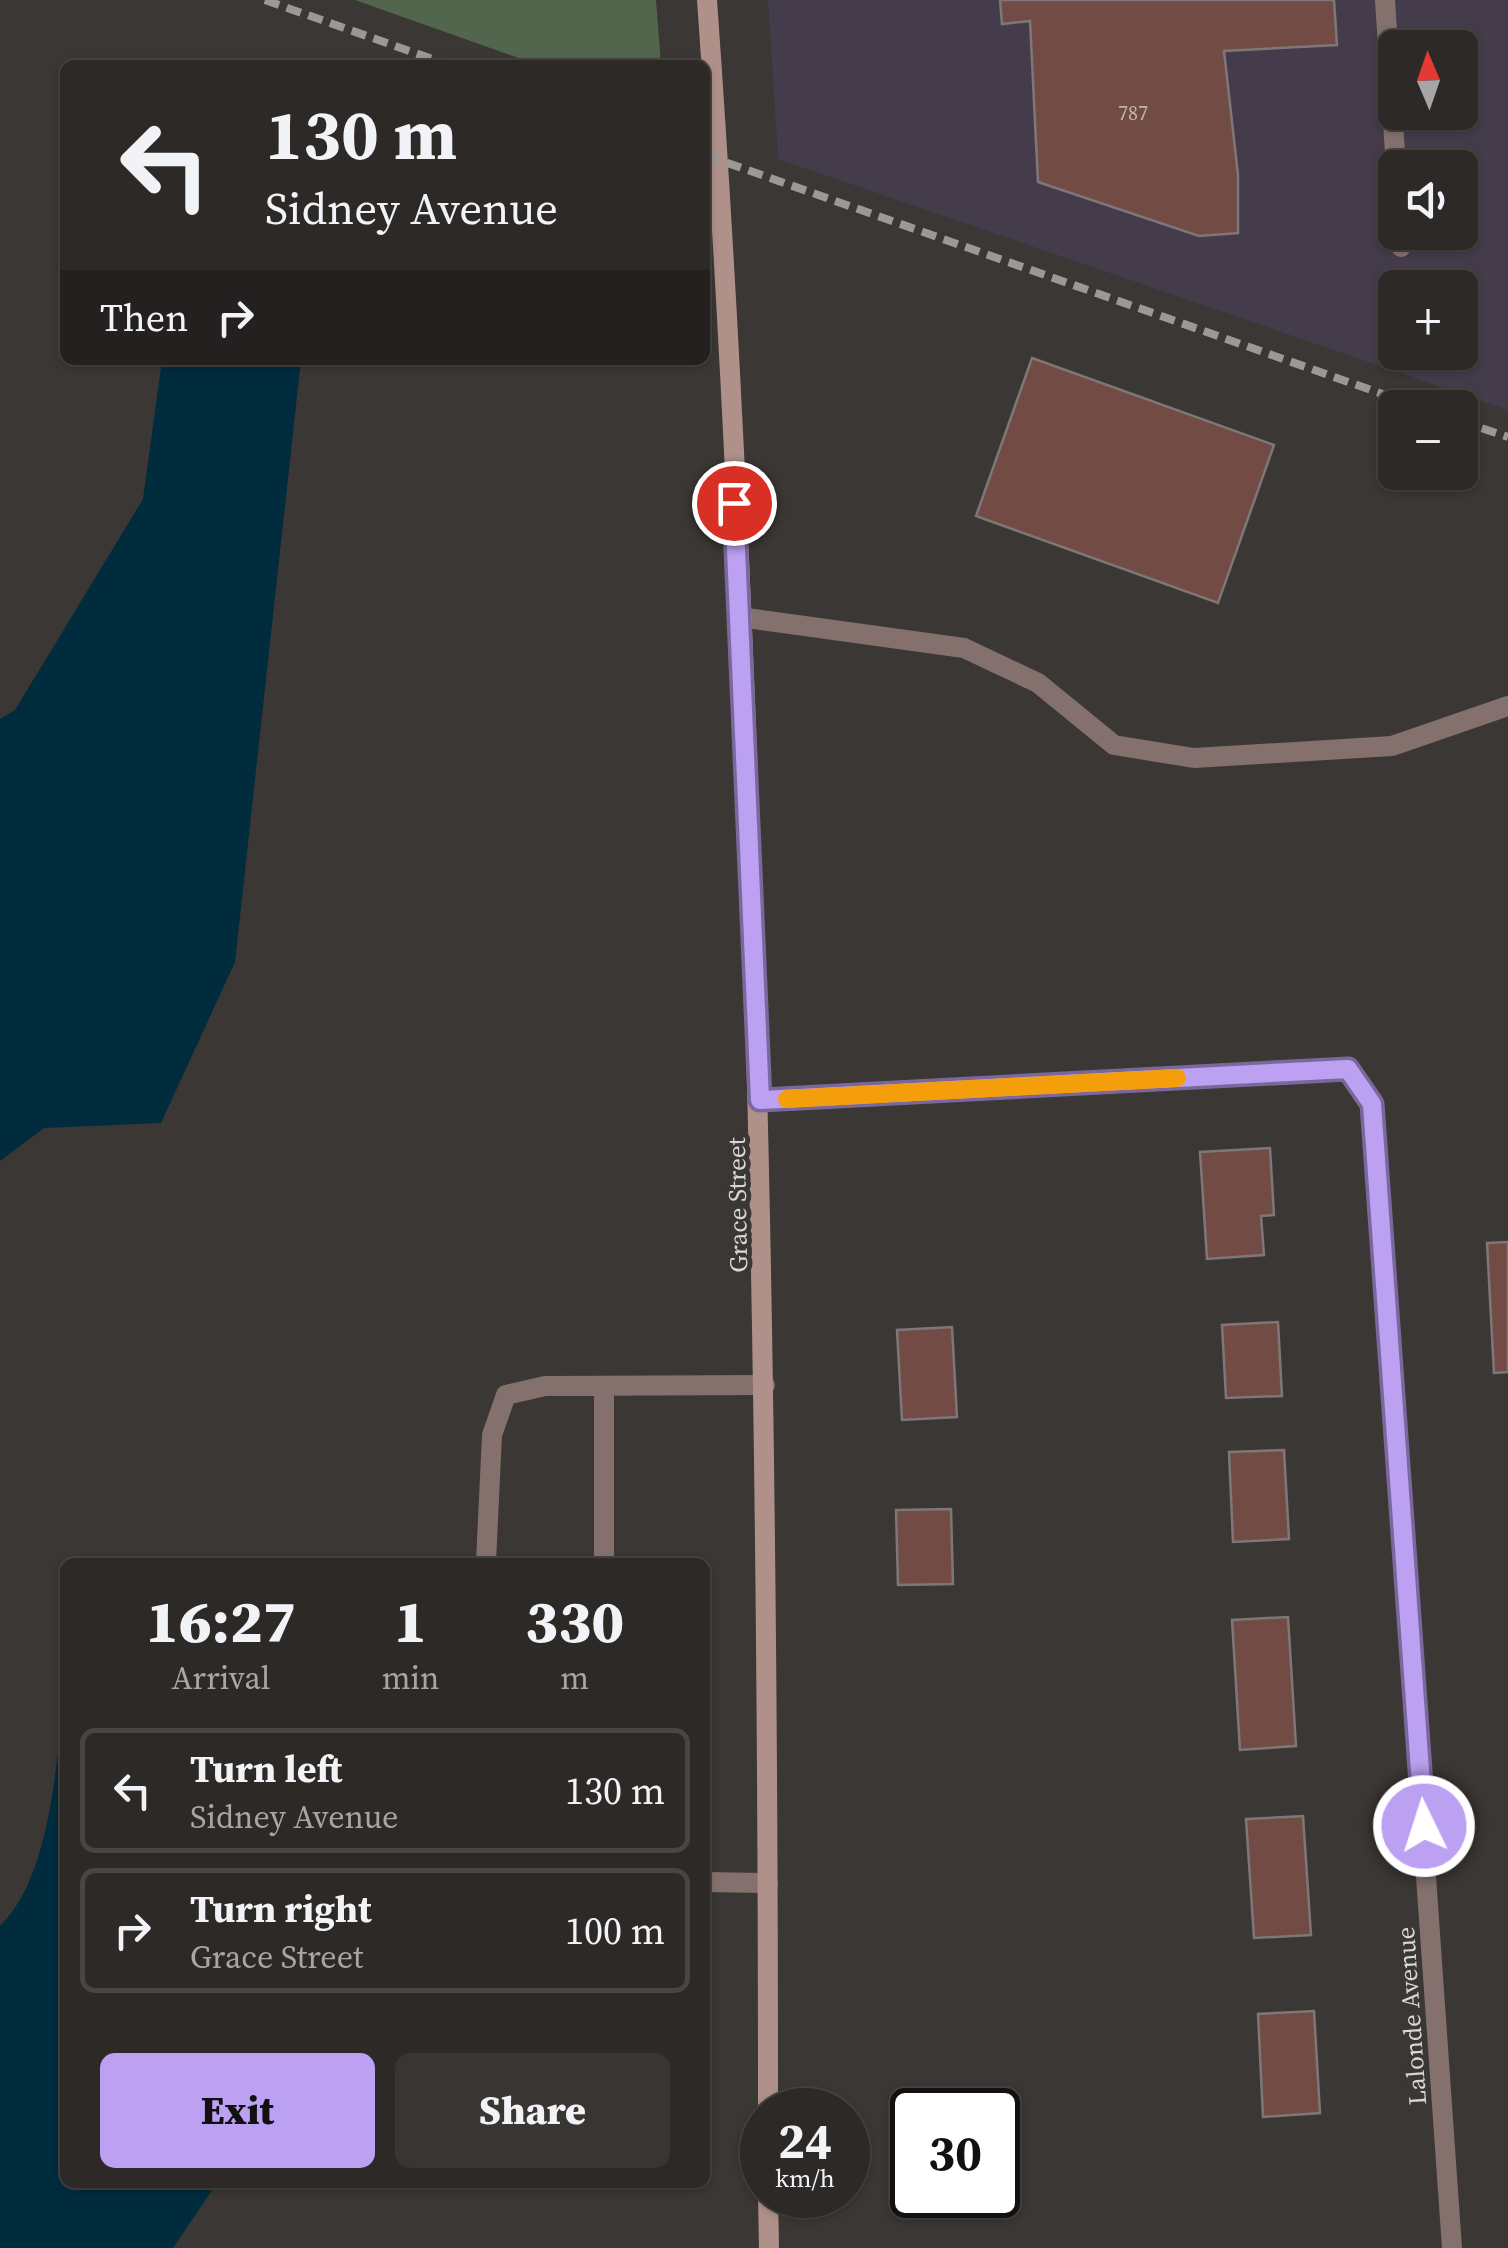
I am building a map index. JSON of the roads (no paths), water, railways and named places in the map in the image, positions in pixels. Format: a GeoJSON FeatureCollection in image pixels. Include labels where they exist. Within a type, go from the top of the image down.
{"type":"FeatureCollection","features":[{"type":"Feature","properties":{"kind":"street","name":"Grace Street"},"geometry":{"type":"LineString","coordinates":[[707,0],[760,1100],[768,2088]]}},
{"type":"Feature","properties":{"kind":"street"},"geometry":{"type":"LineString","coordinates":[[1385,0],[1395,150]]}},
{"type":"Feature","properties":{"kind":"street"},"geometry":{"type":"LineString","coordinates":[[739,617],[964,648],[1038,683],[1114,744],[1194,758],[1392,746],[1508,706]]}},
{"type":"Feature","properties":{"kind":"street","name":"Lalonde Avenue"},"geometry":{"type":"LineString","coordinates":[[760,1100],[1348,1069],[1372,1104],[1452,2248]]}},
{"type":"Feature","properties":{"kind":"street"},"geometry":{"type":"LineString","coordinates":[[486,1558],[492,1435],[506,1395],[545,1386],[765,1385]]}},
{"type":"Feature","properties":{"kind":"street"},"geometry":{"type":"LineString","coordinates":[[604,1386],[604,1558]]}},
{"type":"Feature","properties":{"kind":"street"},"geometry":{"type":"LineString","coordinates":[[710,1882],[768,1883]]}},
{"type":"Feature","properties":{"kind":"street"},"geometry":{"type":"LineString","coordinates":[[768,2218],[768,2248]]}},
{"type":"Feature","properties":{"kind":"water"},"geometry":{"type":"Polygon","coordinates":[[[161,365],[300,365],[235,962],[161,1123],[44,1128],[0,1161],[0,719],[15,710],[143,499],[161,365]]]}},
{"type":"Feature","properties":{"kind":"water"},"geometry":{"type":"Polygon","coordinates":[[[60,1734],[60,2188],[214,2188],[173,2248],[0,2248],[0,1926],[17,1905],[30,1879],[53,1787],[60,1734]]]}},
{"type":"Feature","properties":{"kind":"railway"},"geometry":{"type":"LineString","coordinates":[[265,0],[435,60]]}},
{"type":"Feature","properties":{"kind":"railway"},"geometry":{"type":"LineString","coordinates":[[710,157],[1378,392]]}},
{"type":"Feature","properties":{"kind":"railway"},"geometry":{"type":"LineString","coordinates":[[1478,427],[1508,437]]}}]}
